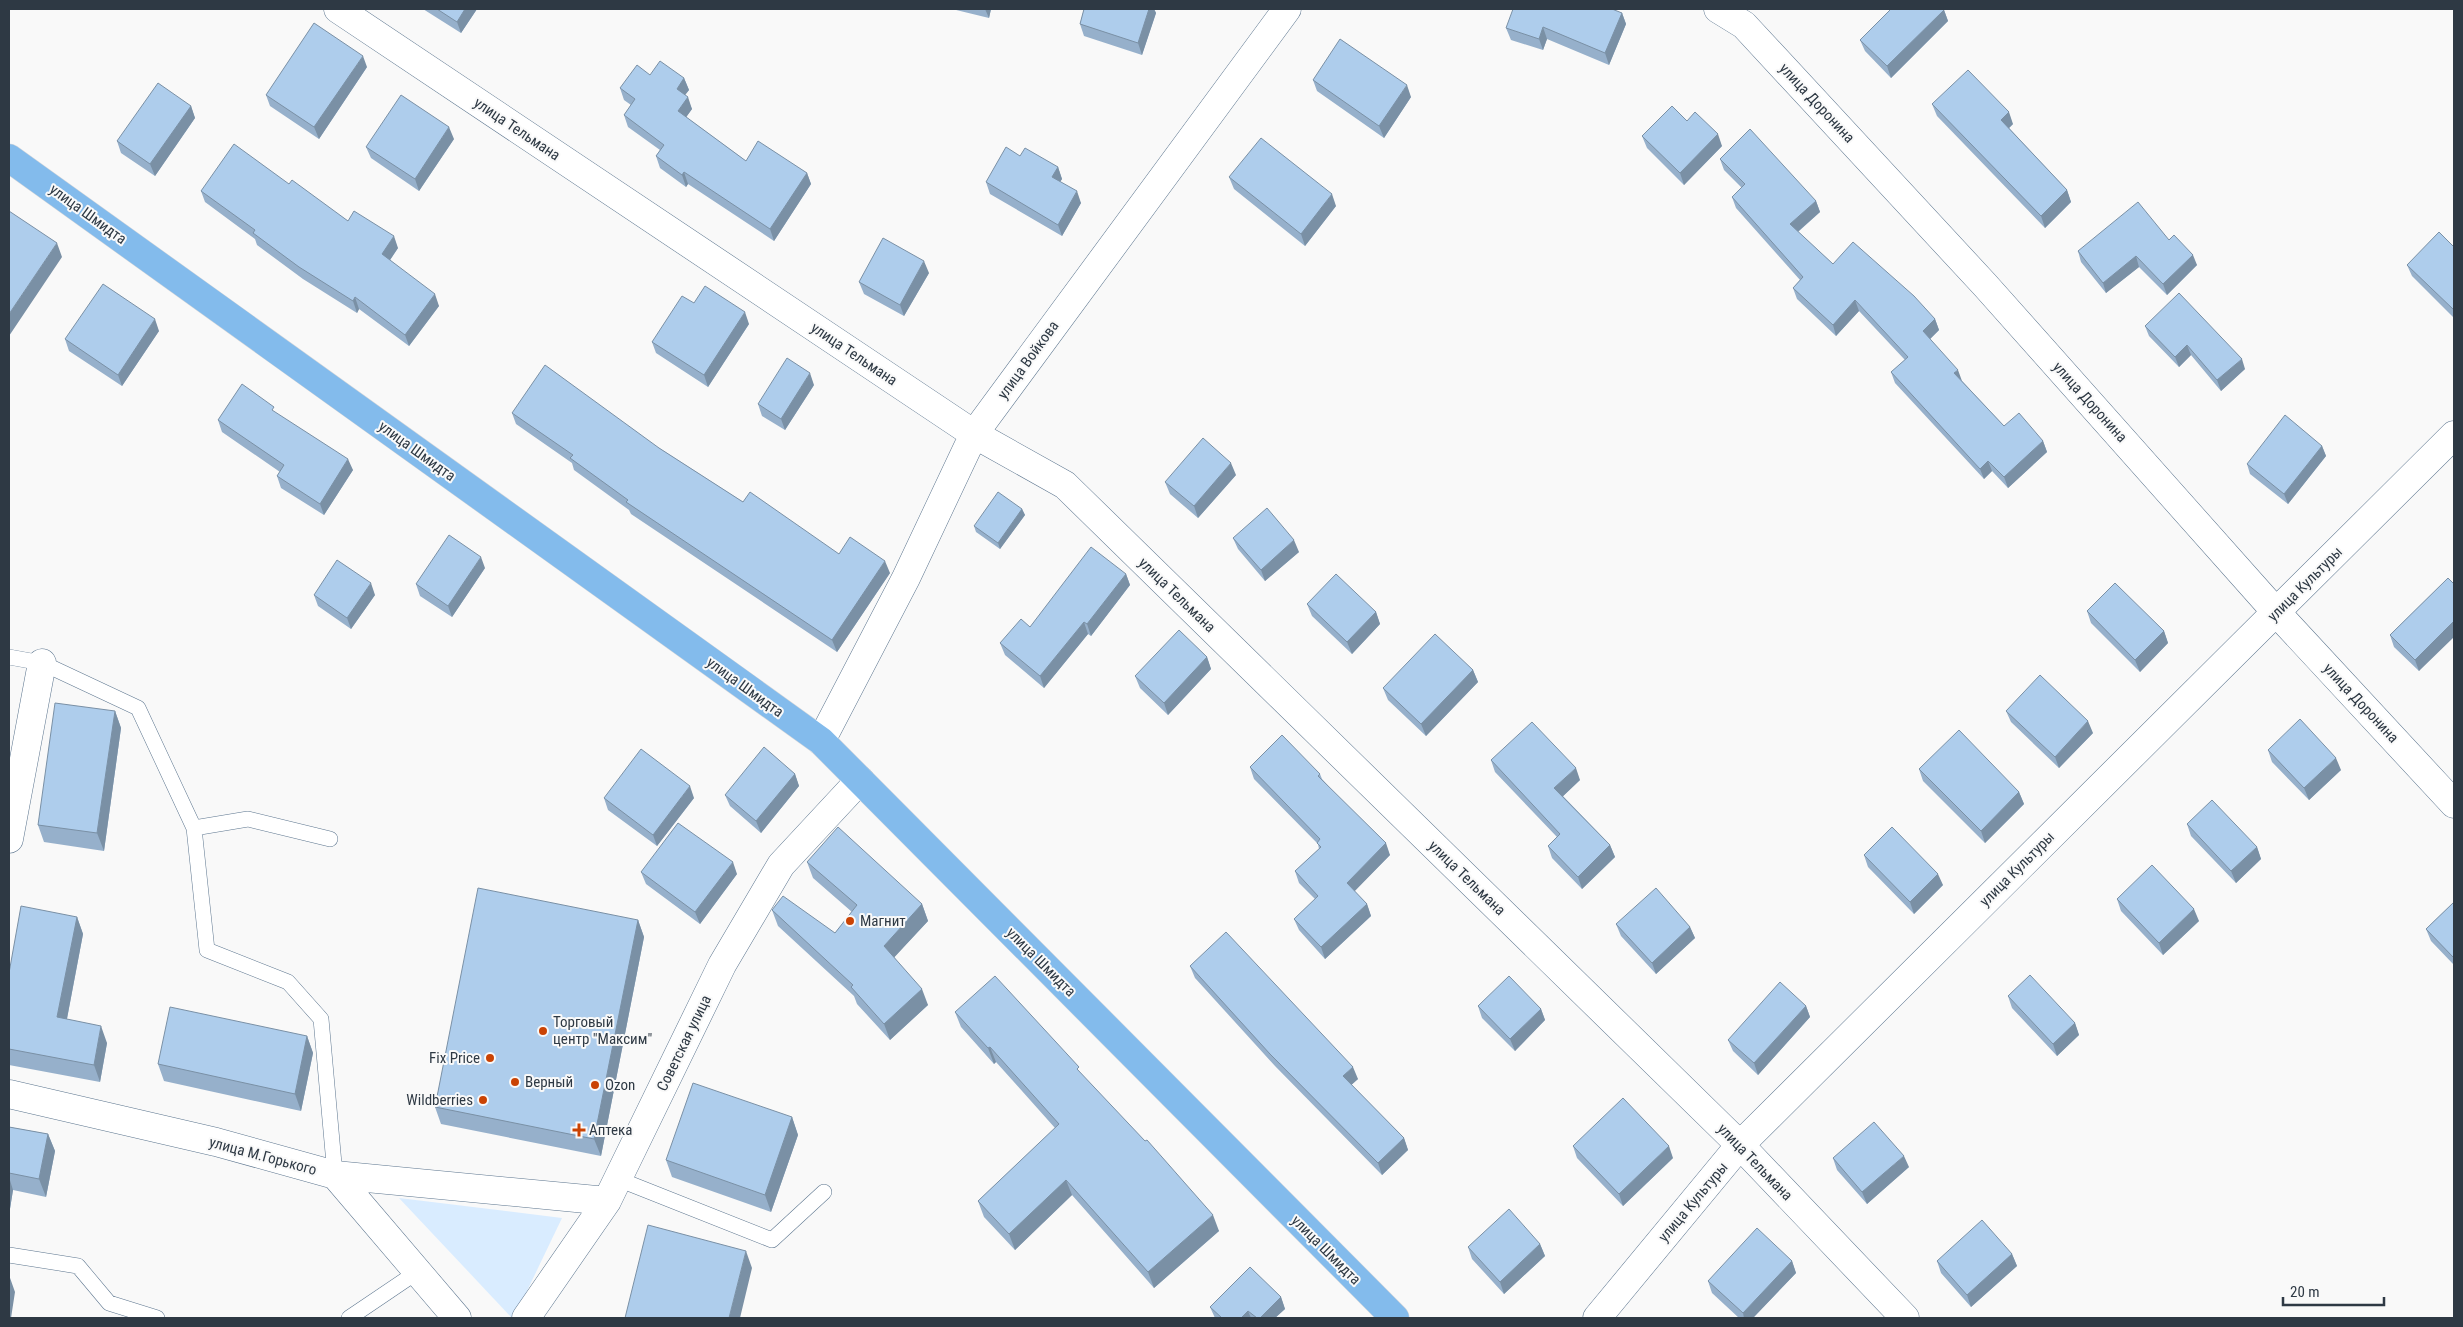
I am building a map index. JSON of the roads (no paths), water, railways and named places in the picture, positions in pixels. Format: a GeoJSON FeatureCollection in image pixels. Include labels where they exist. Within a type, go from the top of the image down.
{"type":"FeatureCollection","features":[{"type":"Feature","properties":{"kind":"main road","name":"улица Шмидта"},"geometry":{"type":"LineString","coordinates":[[9,158],[822,741],[1395,1318]]}},
{"type":"Feature","properties":{"kind":"street","name":"улица Тельмана"},"geometry":{"type":"LineString","coordinates":[[338,9],[974,434],[1065,486],[1740,1145],[1904,1318]]}},
{"type":"Feature","properties":{"kind":"street","name":"улица Войкова"},"geometry":{"type":"LineString","coordinates":[[822,741],[906,578],[974,434],[1286,9]]}},
{"type":"Feature","properties":{"kind":"street","name":"улица Доронина"},"geometry":{"type":"LineString","coordinates":[[1718,9],[1744,25],[1985,285],[2276,612],[2454,804]]}},
{"type":"Feature","properties":{"kind":"street","name":"улица Культуры"},"geometry":{"type":"LineString","coordinates":[[1597,1318],[1740,1145],[2454,435]]}},
{"type":"Feature","properties":{"kind":"street"},"geometry":{"type":"LineString","coordinates":[[9,838],[42,663]]}},
{"type":"Feature","properties":{"kind":"street","name":"Советская улица"},"geometry":{"type":"LineString","coordinates":[[526,1318],[613,1190],[722,965],[782,865],[860,780]]}},
{"type":"Feature","properties":{"kind":"street","name":"улица М.Горького"},"geometry":{"type":"LineString","coordinates":[[9,1094],[216,1142],[335,1175],[457,1318]]}},
{"type":"Feature","properties":{"kind":"street"},"geometry":{"type":"LineString","coordinates":[[335,1175],[613,1190]]}},
{"type":"Feature","properties":{"kind":"lane"},"geometry":{"type":"LineString","coordinates":[[9,657],[42,663],[138,708],[194,828],[207,950],[288,982],[321,1019],[335,1175]]}},
{"type":"Feature","properties":{"kind":"lane"},"geometry":{"type":"LineString","coordinates":[[194,828],[248,819],[330,839]]}},
{"type":"Feature","properties":{"kind":"lane"},"geometry":{"type":"LineString","coordinates":[[613,1190],[772,1240],[824,1192]]}},
{"type":"Feature","properties":{"kind":"lane"},"geometry":{"type":"LineString","coordinates":[[9,1255],[78,1266],[109,1303],[157,1318]]}},
{"type":"Feature","properties":{"kind":"lane"},"geometry":{"type":"LineString","coordinates":[[349,1318],[417,1272]]}},
{"type":"Feature","properties":{"kind":"place","name":"Магнит"},"geometry":{"type":"Point","coordinates":[850,921]}},
{"type":"Feature","properties":{"kind":"place","name":"Торговый центр \"Максим\""},"geometry":{"type":"Point","coordinates":[543,1031]}},
{"type":"Feature","properties":{"kind":"place","name":"Fix Price"},"geometry":{"type":"Point","coordinates":[490,1058]}},
{"type":"Feature","properties":{"kind":"place","name":"Верный"},"geometry":{"type":"Point","coordinates":[515,1082]}},
{"type":"Feature","properties":{"kind":"place","name":"Ozon"},"geometry":{"type":"Point","coordinates":[595,1085]}},
{"type":"Feature","properties":{"kind":"place","name":"Wildberries"},"geometry":{"type":"Point","coordinates":[483,1100]}},
{"type":"Feature","properties":{"kind":"place","name":"Аптека"},"geometry":{"type":"Point","coordinates":[579,1130]}}]}
